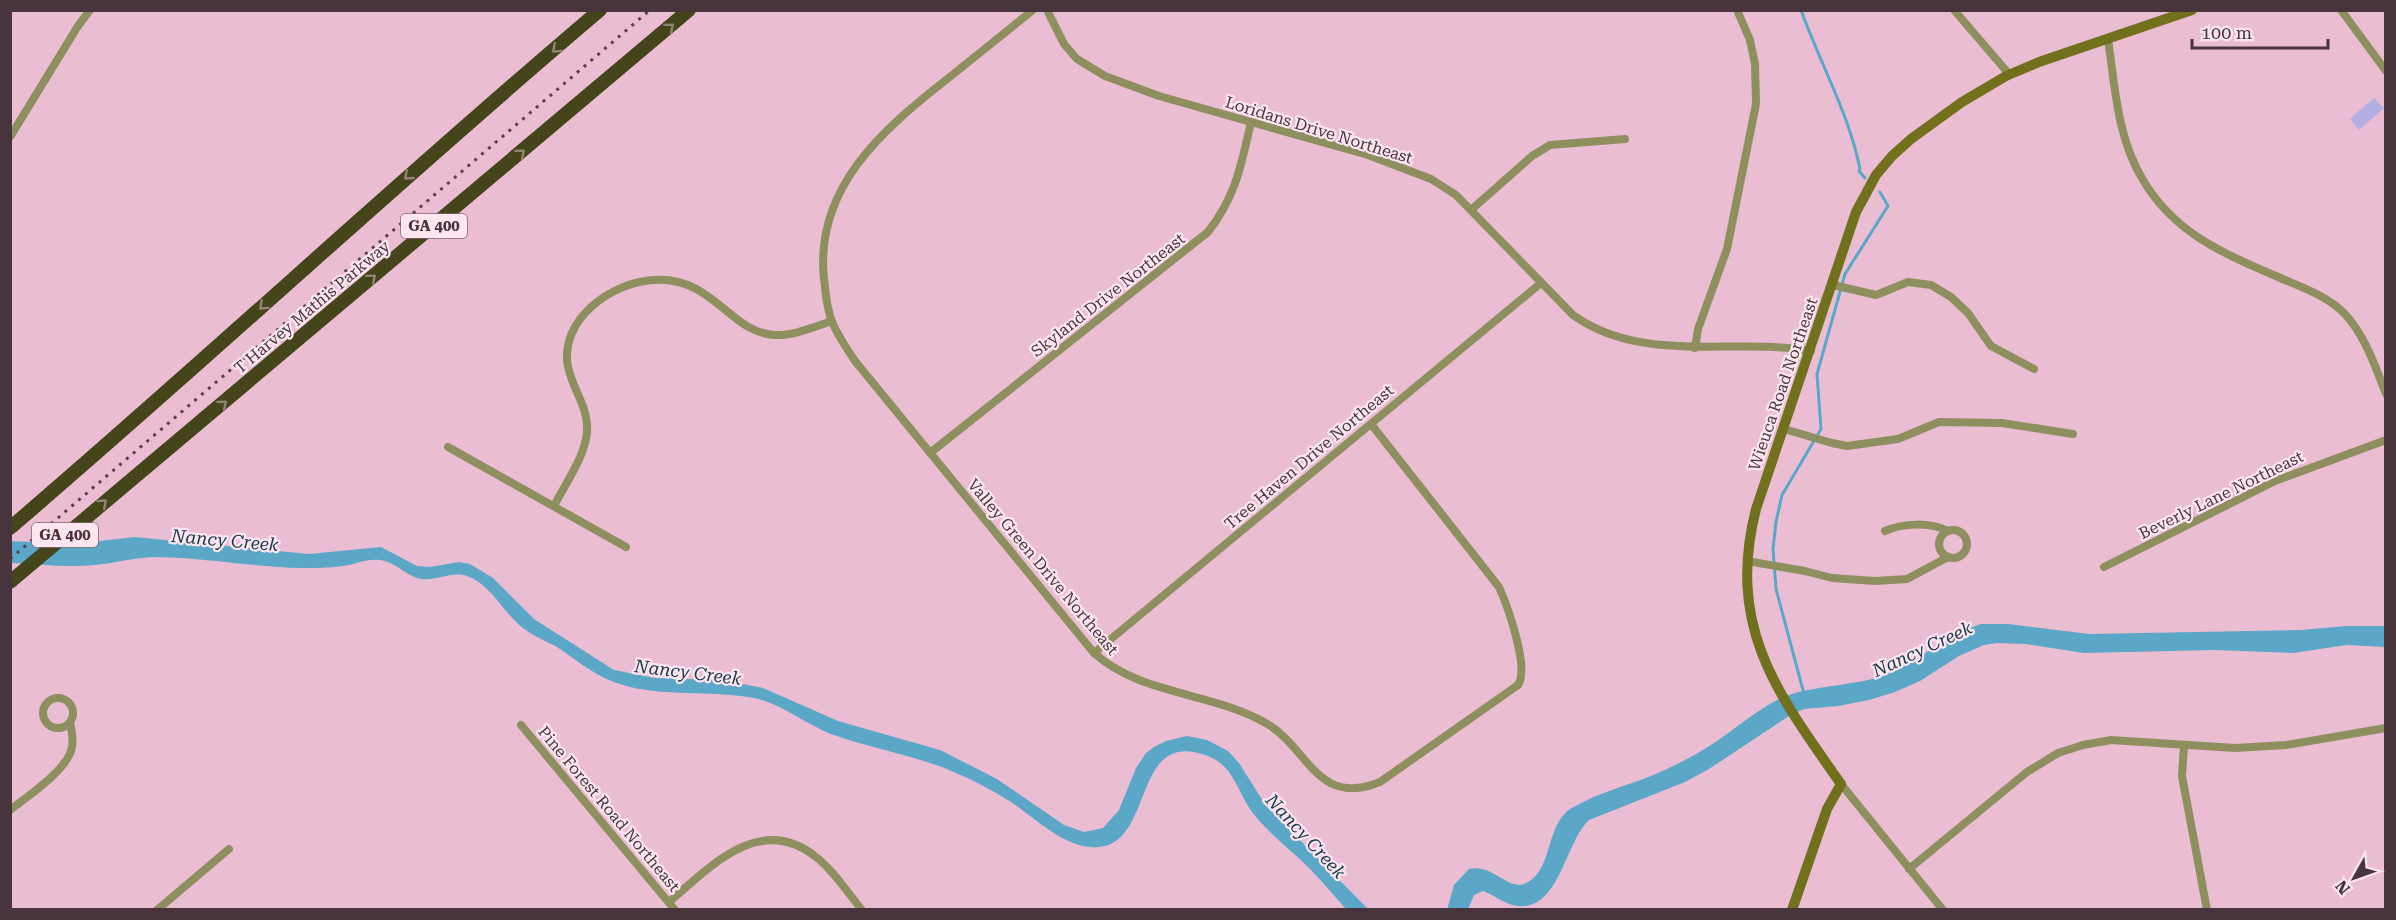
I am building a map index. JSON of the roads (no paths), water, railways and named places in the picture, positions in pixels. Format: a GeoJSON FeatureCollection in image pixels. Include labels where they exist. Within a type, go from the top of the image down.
{"type":"FeatureCollection","features":[{"type":"Feature","properties":{"kind":"highway","name":"T Harvey Mathis Parkway"},"geometry":{"type":"LineString","coordinates":[[10,528],[600,10]]}},
{"type":"Feature","properties":{"kind":"highway","name":"T Harvey Mathis Parkway"},"geometry":{"type":"LineString","coordinates":[[10,582],[689,10]]}},
{"type":"Feature","properties":{"kind":"street"},"geometry":{"type":"LineString","coordinates":[[10,137],[90,10]]}},
{"type":"Feature","properties":{"kind":"street","name":"Valley Green Drive Northeast"},"geometry":{"type":"LineString","coordinates":[[1033,10],[887,129],[845,182],[828,220],[823,248],[823,273],[832,321],[855,361],[1094,653],[1108,666],[1125,675],[1224,705],[1262,721],[1284,736],[1319,777],[1333,785],[1349,789],[1365,788],[1380,782],[1518,685],[1521,676],[1516,633],[1509,608],[1499,586],[1371,424]]}},
{"type":"Feature","properties":{"kind":"street","name":"Loridans Drive Northeast"},"geometry":{"type":"LineString","coordinates":[[1047,10],[1064,44],[1093,70],[1159,96],[1368,155],[1431,179],[1456,195],[1574,315],[1597,329],[1652,343],[1695,348],[1777,347],[1811,351]]}},
{"type":"Feature","properties":{"kind":"street"},"geometry":{"type":"LineString","coordinates":[[1695,348],[1698,329],[1727,249],[1756,104],[1755,64],[1750,40],[1737,10]]}},
{"type":"Feature","properties":{"kind":"street"},"geometry":{"type":"LineString","coordinates":[[1954,10],[2009,74]]}},
{"type":"Feature","properties":{"kind":"street","name":"Wieuca Road Northeast"},"geometry":{"type":"LineString","coordinates":[[1943,909],[1841,784],[1779,691],[1767,669],[1755,640],[1746,588],[1749,535],[1756,509],[1834,286],[1851,228],[1865,193],[1892,156],[1911,139],[1962,102],[2009,74],[2192,10]]}},
{"type":"Feature","properties":{"kind":"street"},"geometry":{"type":"LineString","coordinates":[[2341,10],[2385,71]]}},
{"type":"Feature","properties":{"kind":"street"},"geometry":{"type":"LineString","coordinates":[[2108,39],[2124,135],[2135,165],[2152,194],[2175,220],[2205,243],[2316,293],[2342,311],[2358,331],[2374,363],[2385,394]]}},
{"type":"Feature","properties":{"kind":"street","name":"Skyland Drive Northeast"},"geometry":{"type":"LineString","coordinates":[[930,453],[1208,232],[1223,213],[1233,193],[1251,122]]}},
{"type":"Feature","properties":{"kind":"street"},"geometry":{"type":"LineString","coordinates":[[1471,210],[1532,156],[1550,145],[1625,139]]}},
{"type":"Feature","properties":{"kind":"street"},"geometry":{"type":"LineString","coordinates":[[554,506],[575,466],[587,436],[583,404],[568,368],[569,344],[578,322],[600,300],[644,280],[667,280],[686,284],[704,292],[744,324],[765,333],[775,335],[793,333],[832,321]]}},
{"type":"Feature","properties":{"kind":"street"},"geometry":{"type":"LineString","coordinates":[[1834,286],[1876,295],[1908,282],[1931,285],[1951,297],[1968,313],[1991,346],[2034,369]]}},
{"type":"Feature","properties":{"kind":"street","name":"Tree Haven Drive Northeast"},"geometry":{"type":"LineString","coordinates":[[1094,653],[1542,283]]}},
{"type":"Feature","properties":{"kind":"street"},"geometry":{"type":"LineString","coordinates":[[1784,429],[1847,446],[1898,439],[1939,422],[2002,423],[2073,434]]}},
{"type":"Feature","properties":{"kind":"street","name":"Beverly Lane Northeast"},"geometry":{"type":"LineString","coordinates":[[2104,567],[2275,481],[2385,440]]}},
{"type":"Feature","properties":{"kind":"street"},"geometry":{"type":"LineString","coordinates":[[448,447],[626,547]]}},
{"type":"Feature","properties":{"kind":"street"},"geometry":{"type":"LineString","coordinates":[[1747,561],[1842,579],[1875,581],[1906,579],[1948,557],[1961,556],[1967,544],[1961,532],[1948,531],[1937,526],[1897,526],[1885,531]]}},
{"type":"Feature","properties":{"kind":"street"},"geometry":{"type":"LineString","coordinates":[[1948,531],[1941,537],[1940,546],[1948,557]]}},
{"type":"Feature","properties":{"kind":"street"},"geometry":{"type":"LineString","coordinates":[[10,810],[65,763],[71,751],[73,737],[70,723],[74,714],[71,704],[58,698],[48,702],[43,710],[48,724],[62,728],[70,723]]}},
{"type":"Feature","properties":{"kind":"street","name":"Pine Forest Road Northeast"},"geometry":{"type":"LineString","coordinates":[[521,725],[675,909]]}},
{"type":"Feature","properties":{"kind":"street"},"geometry":{"type":"LineString","coordinates":[[1909,869],[2027,772],[2058,753],[2083,745],[2111,740],[2235,748],[2286,746],[2385,728]]}},
{"type":"Feature","properties":{"kind":"street"},"geometry":{"type":"LineString","coordinates":[[2184,746],[2182,776],[2207,909]]}},
{"type":"Feature","properties":{"kind":"street"},"geometry":{"type":"LineString","coordinates":[[1792,909],[1827,809],[1841,784]]}},
{"type":"Feature","properties":{"kind":"street"},"geometry":{"type":"LineString","coordinates":[[669,902],[727,853],[756,841],[771,840],[787,842],[815,856],[862,909]]}},
{"type":"Feature","properties":{"kind":"street"},"geometry":{"type":"LineString","coordinates":[[157,909],[229,849]]}},
{"type":"Feature","properties":{"kind":"water"},"geometry":{"type":"Polygon","coordinates":[[[134,537],[309,554],[381,547],[417,566],[430,567],[459,562],[470,564],[493,578],[534,619],[614,670],[655,678],[723,680],[763,688],[838,721],[940,750],[997,779],[1064,825],[1084,832],[1103,828],[1119,810],[1136,768],[1146,753],[1154,747],[1166,741],[1187,736],[1207,740],[1228,751],[1239,763],[1266,806],[1368,909],[1346,909],[1310,869],[1263,825],[1250,809],[1228,771],[1208,756],[1182,751],[1164,759],[1152,775],[1135,816],[1123,834],[1107,845],[1083,846],[1064,839],[1005,798],[963,776],[925,761],[831,734],[764,701],[736,695],[643,690],[602,677],[557,647],[527,631],[490,592],[476,580],[467,576],[421,579],[391,563],[375,560],[337,567],[313,568],[157,557],[84,566],[11,563],[10,541],[75,544],[134,537]]]}},
{"type":"Feature","properties":{"kind":"water"},"geometry":{"type":"Polygon","coordinates":[[[1981,624],[2008,624],[2089,634],[2385,626],[2385,647],[2347,645],[2293,653],[2214,650],[2084,653],[2025,644],[1984,645],[1959,656],[1920,681],[1895,692],[1869,700],[1804,709],[1792,714],[1709,769],[1685,782],[1589,820],[1581,830],[1553,886],[1543,897],[1532,904],[1513,905],[1483,891],[1474,895],[1468,909],[1447,910],[1454,885],[1469,869],[1485,870],[1518,885],[1533,878],[1545,860],[1556,826],[1570,809],[1582,802],[1684,761],[1779,699],[1803,691],[1859,682],[1885,675],[1956,634],[1981,624]]]}},
{"type":"Feature","properties":{"kind":"waterway"},"geometry":{"type":"LineString","coordinates":[[1801,10],[1842,108],[1855,149],[1859,171],[1865,178]]}},
{"type":"Feature","properties":{"kind":"waterway"},"geometry":{"type":"LineString","coordinates":[[1804,694],[1776,589],[1773,549],[1776,522],[1782,495],[1821,429],[1817,374],[1845,274],[1888,206],[1880,192]]}},
{"type":"Feature","properties":{"kind":"railway"},"geometry":{"type":"LineString","coordinates":[[10,559],[650,10]]}},
{"type":"Feature","properties":{"kind":"water label","name":"Nancy Creek"},"geometry":{"type":"Point","coordinates":[225,540]}},
{"type":"Feature","properties":{"kind":"water label","name":"Nancy Creek"},"geometry":{"type":"Point","coordinates":[1922,649]}},
{"type":"Feature","properties":{"kind":"water label","name":"Nancy Creek"},"geometry":{"type":"Point","coordinates":[688,672]}},
{"type":"Feature","properties":{"kind":"water label","name":"Nancy Creek"},"geometry":{"type":"Point","coordinates":[1306,836]}}]}
